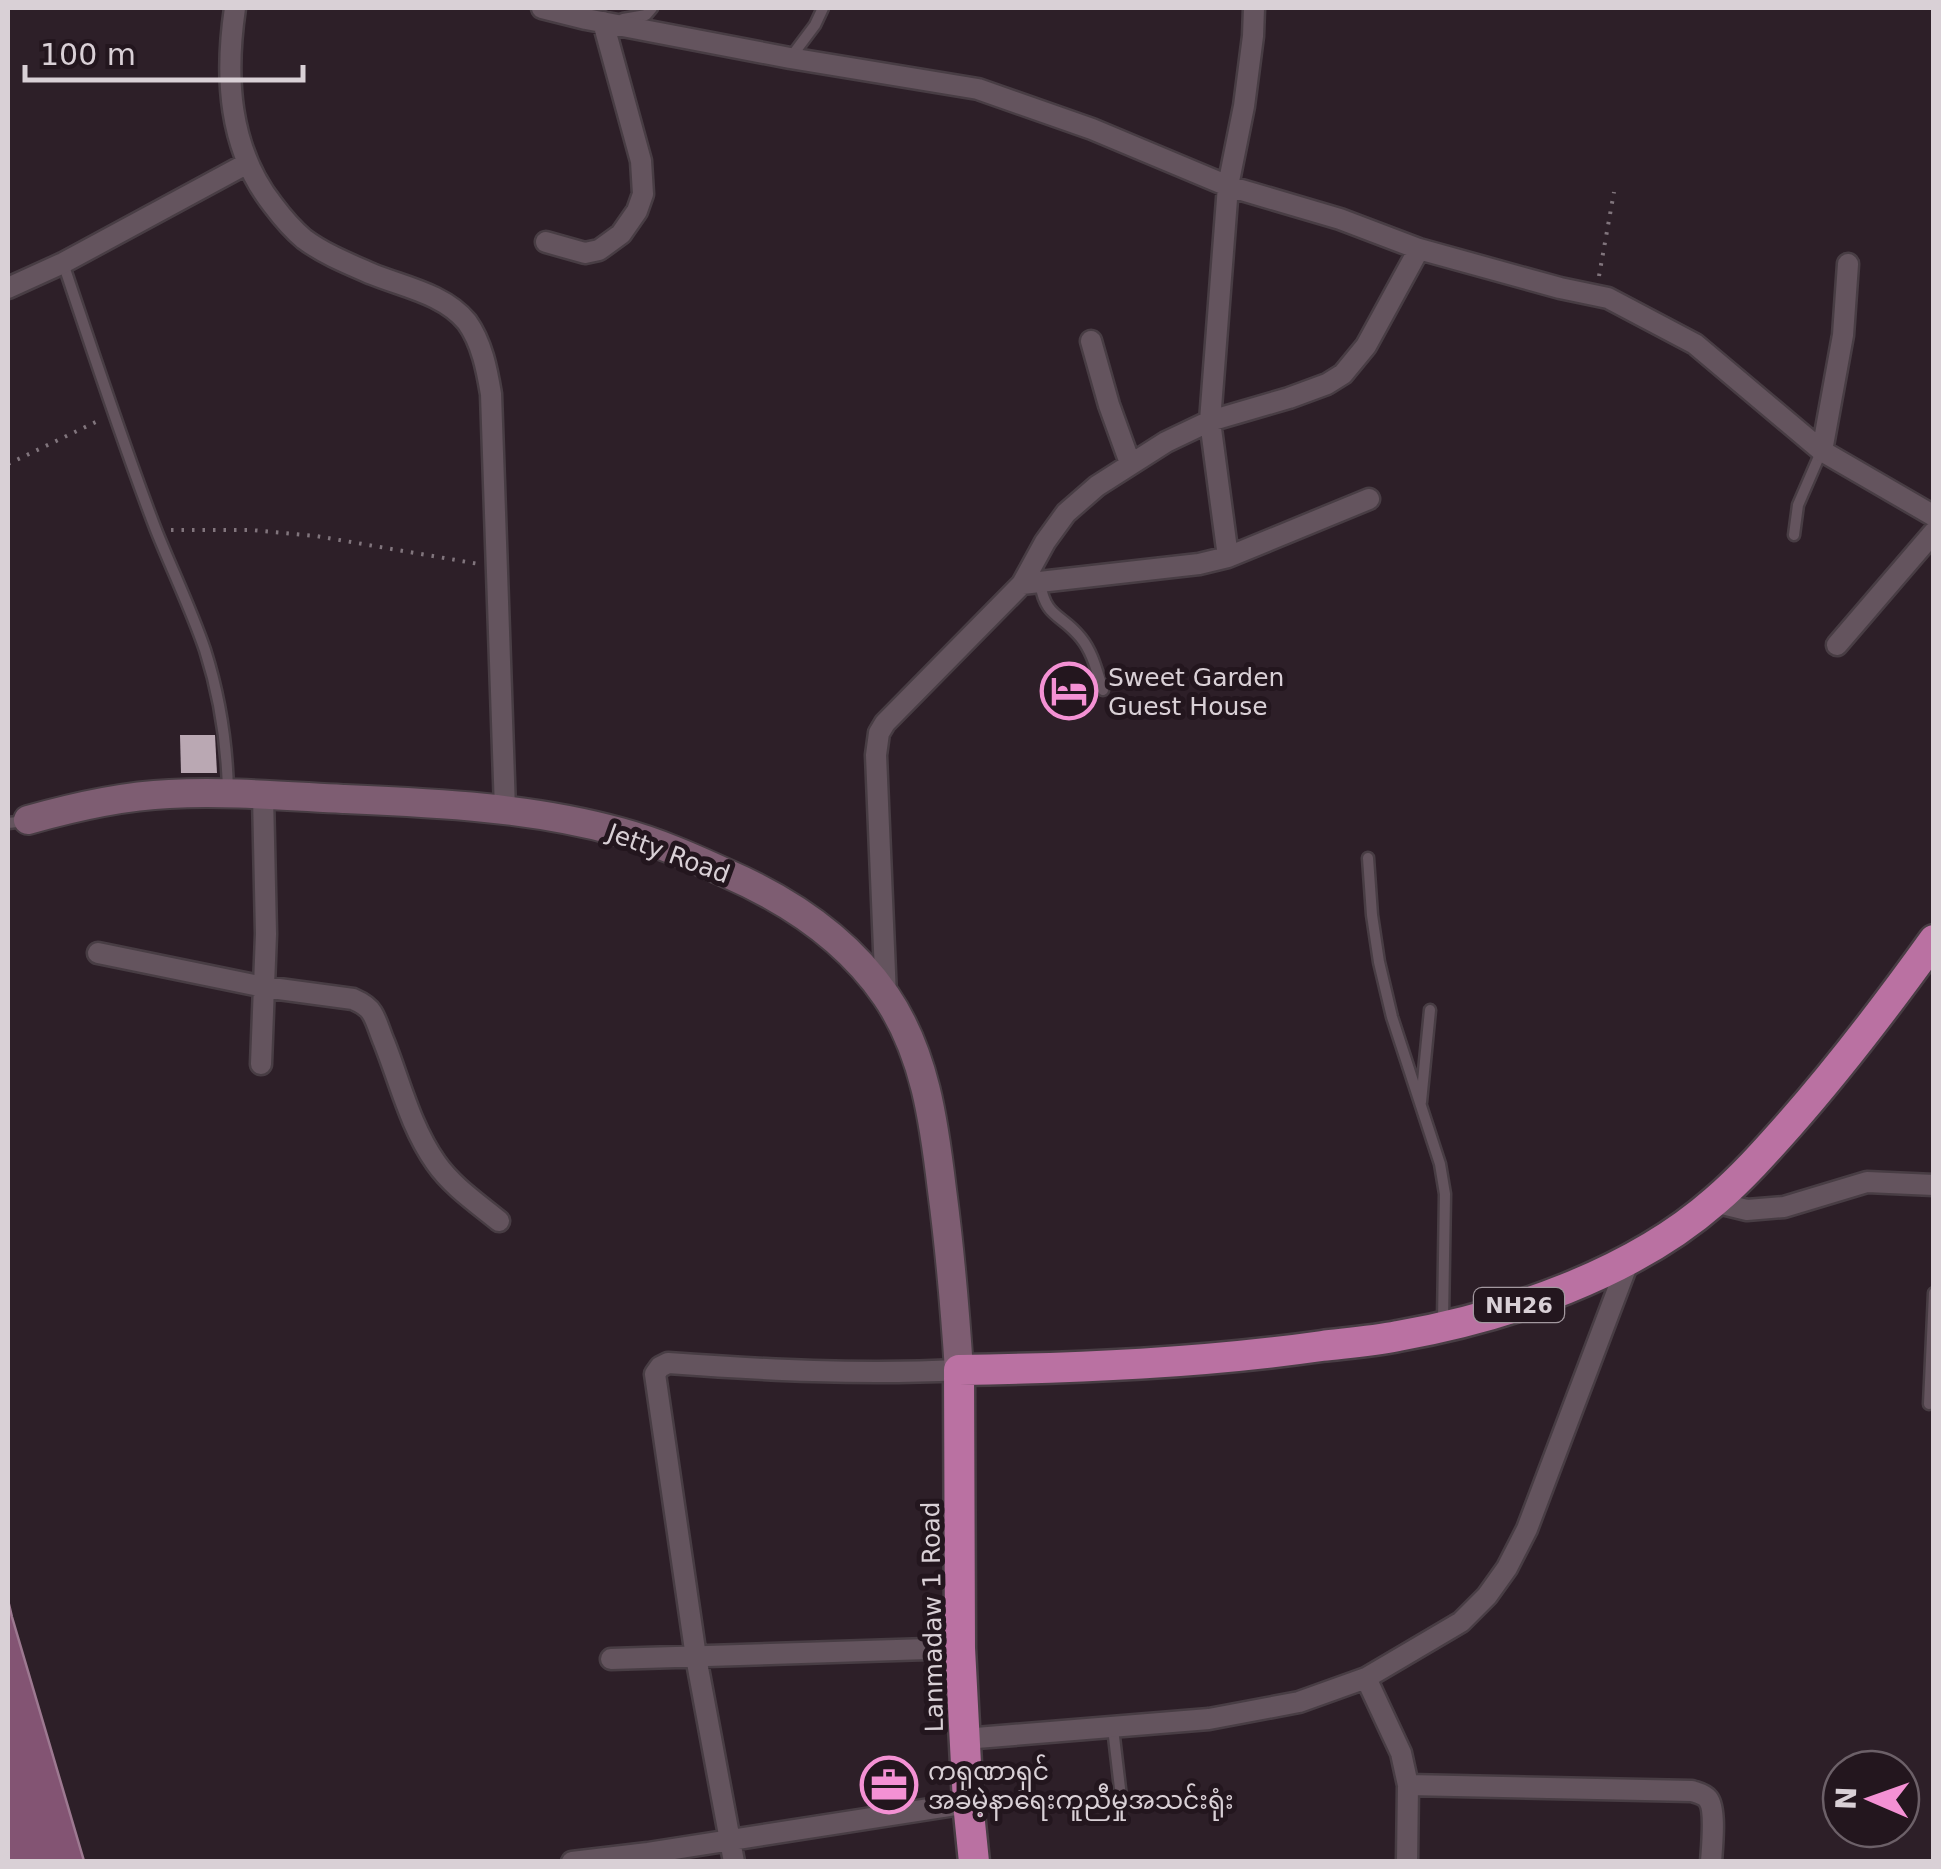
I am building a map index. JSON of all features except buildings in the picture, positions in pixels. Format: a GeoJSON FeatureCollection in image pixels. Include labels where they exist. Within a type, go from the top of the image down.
{"type":"FeatureCollection","features":[{"type":"Feature","properties":{"kind":"highway","name":"NH26"},"geometry":{"type":"LineString","coordinates":[[959,1370],[1241,1358],[1396,1336],[1510,1309],[1629,1260],[1714,1202],[1760,1158],[1864,1036],[1934,940]]}},
{"type":"Feature","properties":{"kind":"highway","name":"Lanmadaw 1 Road"},"geometry":{"type":"LineString","coordinates":[[959,1370],[960,1648],[974,1862]]}},
{"type":"Feature","properties":{"kind":"street"},"geometry":{"type":"LineString","coordinates":[[235,8],[230,98],[246,164],[267,198],[300,236],[334,257],[438,298],[466,321],[487,369],[491,394],[504,810]]}},
{"type":"Feature","properties":{"kind":"street"},"geometry":{"type":"LineString","coordinates":[[542,8],[790,58],[978,89],[1092,129],[1228,186],[1340,219],[1419,249],[1618,303],[1696,344],[1822,451],[1934,516]]}},
{"type":"Feature","properties":{"kind":"street"},"geometry":{"type":"LineString","coordinates":[[1228,557],[1210,421],[1228,186],[1244,106],[1254,8]]}},
{"type":"Feature","properties":{"kind":"street"},"geometry":{"type":"LineString","coordinates":[[546,242],[585,253],[598,250],[622,234],[643,194],[640,161],[604,22]]}},
{"type":"Feature","properties":{"kind":"street"},"geometry":{"type":"LineString","coordinates":[[8,288],[63,263],[246,164]]}},
{"type":"Feature","properties":{"kind":"street"},"geometry":{"type":"LineString","coordinates":[[886,996],[876,755],[884,723],[1031,583],[1045,542],[1066,513],[1097,486],[1166,442],[1210,421],[1289,398],[1342,374],[1366,346],[1419,249]]}},
{"type":"Feature","properties":{"kind":"street"},"geometry":{"type":"LineString","coordinates":[[1822,451],[1837,378],[1848,264]]}},
{"type":"Feature","properties":{"kind":"street"},"geometry":{"type":"LineString","coordinates":[[1091,341],[1130,464]]}},
{"type":"Feature","properties":{"kind":"street"},"geometry":{"type":"LineString","coordinates":[[1031,583],[1199,564],[1228,557],[1370,498]]}},
{"type":"Feature","properties":{"kind":"street"},"geometry":{"type":"LineString","coordinates":[[1837,645],[1934,532]]}},
{"type":"Feature","properties":{"kind":"street","name":"Jetty Road"},"geometry":{"type":"LineString","coordinates":[[18,822],[68,808],[166,794],[228,793],[504,810],[562,819],[652,842],[756,886],[809,918],[854,956],[886,996],[920,1068],[933,1115],[952,1264],[959,1370]]}},
{"type":"Feature","properties":{"kind":"street"},"geometry":{"type":"LineString","coordinates":[[260,1064],[266,934],[262,795]]}},
{"type":"Feature","properties":{"kind":"street"},"geometry":{"type":"LineString","coordinates":[[98,953],[264,986],[354,999],[372,1011],[403,1098],[437,1165],[498,1221]]}},
{"type":"Feature","properties":{"kind":"street"},"geometry":{"type":"LineString","coordinates":[[1714,1202],[1747,1210],[1784,1207],[1867,1182],[1934,1186]]}},
{"type":"Feature","properties":{"kind":"street"},"geometry":{"type":"LineString","coordinates":[[964,1739],[1209,1718],[1299,1702],[1366,1678],[1461,1622],[1507,1568],[1527,1529],[1629,1260]]}},
{"type":"Feature","properties":{"kind":"street"},"geometry":{"type":"LineString","coordinates":[[734,1862],[696,1657],[654,1374],[668,1363],[777,1371],[959,1370]]}},
{"type":"Feature","properties":{"kind":"street"},"geometry":{"type":"LineString","coordinates":[[611,1659],[960,1648]]}},
{"type":"Feature","properties":{"kind":"street"},"geometry":{"type":"LineString","coordinates":[[1366,1678],[1401,1753],[1408,1785],[1407,1862]]}},
{"type":"Feature","properties":{"kind":"street"},"geometry":{"type":"LineString","coordinates":[[1408,1785],[1692,1791],[1709,1800],[1712,1810],[1711,1862]]}},
{"type":"Feature","properties":{"kind":"street"},"geometry":{"type":"LineString","coordinates":[[572,1862],[968,1803]]}},
{"type":"Feature","properties":{"kind":"lane"},"geometry":{"type":"LineString","coordinates":[[604,22],[646,15],[652,8]]}},
{"type":"Feature","properties":{"kind":"lane"},"geometry":{"type":"LineString","coordinates":[[790,58],[823,8]]}},
{"type":"Feature","properties":{"kind":"lane"},"geometry":{"type":"LineString","coordinates":[[63,263],[113,413],[209,666],[222,716],[228,793]]}},
{"type":"Feature","properties":{"kind":"lane"},"geometry":{"type":"LineString","coordinates":[[1794,534],[1798,505],[1822,451]]}},
{"type":"Feature","properties":{"kind":"lane"},"geometry":{"type":"LineString","coordinates":[[1031,583],[1050,612],[1072,628],[1090,652],[1103,690]]}},
{"type":"Feature","properties":{"kind":"lane"},"geometry":{"type":"LineString","coordinates":[[1368,858],[1379,962],[1392,1017],[1440,1164],[1445,1194],[1443,1327]]}},
{"type":"Feature","properties":{"kind":"lane"},"geometry":{"type":"LineString","coordinates":[[1420,1108],[1430,1010]]}},
{"type":"Feature","properties":{"kind":"lane"},"geometry":{"type":"LineString","coordinates":[[1929,1404],[1934,1294]]}},
{"type":"Feature","properties":{"kind":"lane"},"geometry":{"type":"LineString","coordinates":[[1113,1727],[1122,1797]]}},
{"type":"Feature","properties":{"kind":"path"},"geometry":{"type":"LineString","coordinates":[[1595,295],[1614,192]]}},
{"type":"Feature","properties":{"kind":"path"},"geometry":{"type":"LineString","coordinates":[[8,464],[113,413]]}},
{"type":"Feature","properties":{"kind":"path"},"geometry":{"type":"LineString","coordinates":[[156,530],[251,530],[316,536],[497,568]]}},
{"type":"Feature","properties":{"kind":"shaded area"},"geometry":{"type":"Polygon","coordinates":[[[8,1600],[12,1617],[84,1861],[8,1861],[8,1600]]]}},
{"type":"Feature","properties":{"kind":"place","name":"Sweet Garden Guest House"},"geometry":{"type":"Point","coordinates":[1069,691]}},
{"type":"Feature","properties":{"kind":"place","name":"ကရုဏာရှင် အခမဲ့နာရေးကူညီမှုအသင်းရုံး"},"geometry":{"type":"Point","coordinates":[889,1785]}}]}
